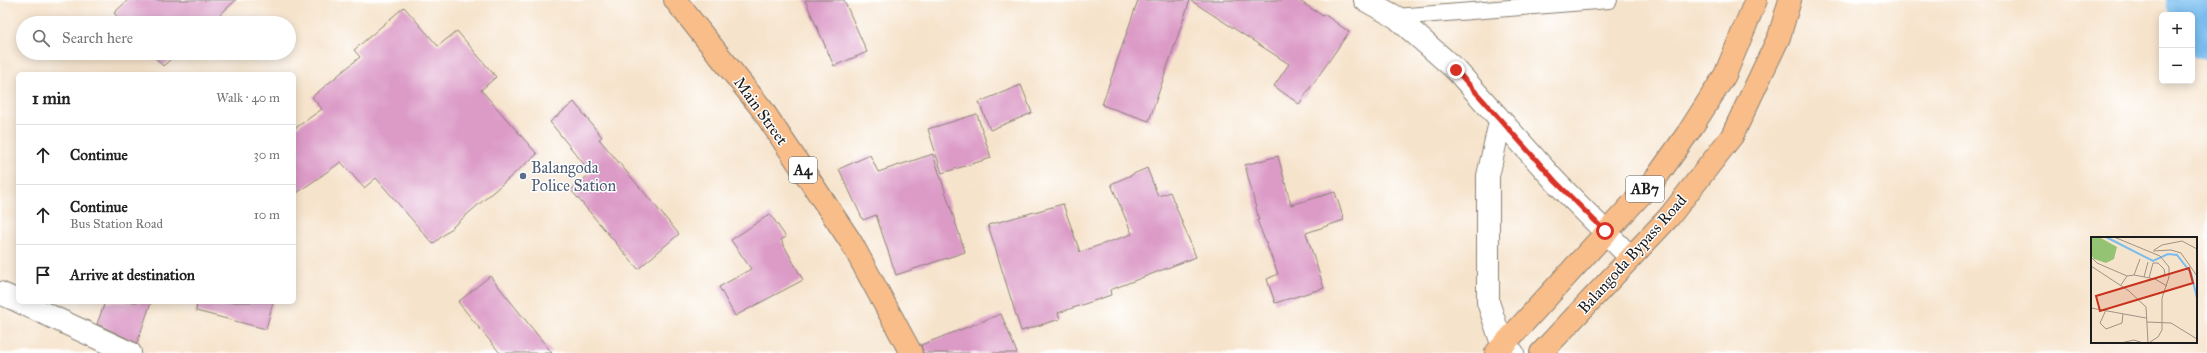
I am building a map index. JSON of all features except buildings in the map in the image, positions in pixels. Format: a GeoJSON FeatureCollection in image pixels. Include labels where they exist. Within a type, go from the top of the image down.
{"type":"FeatureCollection","features":[{"type":"Feature","properties":{"kind":"main road","name":"Main Street"},"geometry":{"type":"LineString","coordinates":[[675,0],[762,109],[847,236],[911,353]]}},
{"type":"Feature","properties":{"kind":"main road","name":"Balangoda Bypass Road"},"geometry":{"type":"LineString","coordinates":[[1504,350],[1605,231],[1656,178],[1690,130],[1724,75],[1756,0]]}},
{"type":"Feature","properties":{"kind":"main road","name":"Balangoda Bypass Road"},"geometry":{"type":"LineString","coordinates":[[1541,353],[1669,217],[1732,136],[1779,37],[1790,0]]}},
{"type":"Feature","properties":{"kind":"street"},"geometry":{"type":"LineString","coordinates":[[1365,0],[1396,17],[1456,70],[1500,122],[1556,182],[1630,257]]}},
{"type":"Feature","properties":{"kind":"street"},"geometry":{"type":"LineString","coordinates":[[1500,122],[1488,176],[1489,229],[1487,271],[1488,302],[1504,350]]}},
{"type":"Feature","properties":{"kind":"street"},"geometry":{"type":"LineString","coordinates":[[0,293],[16,301]]}},
{"type":"Feature","properties":{"kind":"street"},"geometry":{"type":"LineString","coordinates":[[23,304],[130,353]]}},
{"type":"Feature","properties":{"kind":"lane"},"geometry":{"type":"LineString","coordinates":[[1396,17],[1609,0]]}},
{"type":"Feature","properties":{"kind":"waterway"},"geometry":{"type":"LineString","coordinates":[[2195,0],[2207,31]]}},
{"type":"Feature","properties":{"kind":"place","name":"Balangoda Police Sation"},"geometry":{"type":"Point","coordinates":[523,176]}},
{"type":"Feature","properties":{"kind":"route"},"geometry":{"type":"LineString","coordinates":[[1456,70],[1500,122],[1556,182],[1605,231]]}}]}
